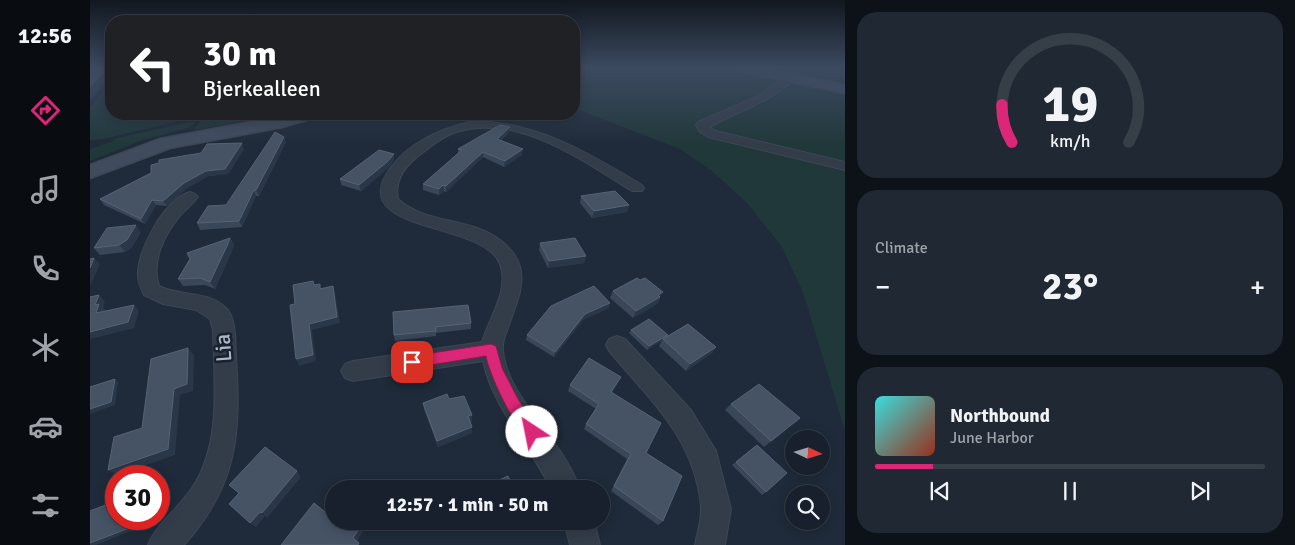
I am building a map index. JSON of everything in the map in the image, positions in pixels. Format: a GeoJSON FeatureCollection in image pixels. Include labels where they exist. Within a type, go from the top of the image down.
{"type":"FeatureCollection","features":[{"type":"Feature","properties":{"kind":"main road"},"geometry":{"type":"LineString","coordinates":[[90,172],[166,143],[289,120]]}},
{"type":"Feature","properties":{"kind":"street"},"geometry":{"type":"LineString","coordinates":[[770,93],[702,125],[704,129],[712,134],[731,139],[845,166]]}},
{"type":"Feature","properties":{"kind":"street"},"geometry":{"type":"LineString","coordinates":[[562,480],[513,404],[495,368],[491,350],[497,328],[512,292],[513,270],[499,248],[484,238],[410,215],[390,200],[387,190],[390,180],[408,158],[425,144],[450,130],[475,125],[500,125],[517,128],[600,165],[637,188]]}},
{"type":"Feature","properties":{"kind":"street","name":"Lia"},"geometry":{"type":"LineString","coordinates":[[163,545],[191,516],[211,482],[226,430],[224,330],[219,314],[201,303],[163,297],[151,290],[146,275],[157,237],[178,208],[190,196]]}},
{"type":"Feature","properties":{"kind":"street"},"geometry":{"type":"LineString","coordinates":[[617,345],[682,418],[706,461],[716,510],[710,545]]}},
{"type":"Feature","properties":{"kind":"street"},"geometry":{"type":"LineString","coordinates":[[353,371],[491,350]]}},
{"type":"Feature","properties":{"kind":"street"},"geometry":{"type":"LineString","coordinates":[[581,530],[585,545]]}},
{"type":"Feature","properties":{"kind":"green space"},"geometry":{"type":"Polygon","coordinates":[[[101,93],[105,93],[105,120],[182,120],[104,139],[90,140],[90,108],[101,93]]]}},
{"type":"Feature","properties":{"kind":"green space"},"geometry":{"type":"Polygon","coordinates":[[[580,93],[845,93],[845,431],[803,292],[782,247],[747,203],[711,170],[680,149],[580,110],[580,93]]]}},
{"type":"Feature","properties":{"kind":"green space"},"geometry":{"type":"Polygon","coordinates":[[[201,120],[252,120],[194,130],[201,120]]]}},
{"type":"Feature","properties":{"kind":"green space"},"geometry":{"type":"Polygon","coordinates":[[[194,122],[195,124],[140,141],[90,161],[90,149],[116,140],[113,139],[194,122]]]}},
{"type":"Feature","properties":{"kind":"building"},"geometry":{"type":"Polygon","coordinates":[[[500,125],[510,127],[497,139],[523,149],[505,161],[483,152],[446,186],[443,185],[439,189],[423,184],[462,150],[458,149],[500,125]]]}},
{"type":"Feature","properties":{"kind":"building"},"geometry":{"type":"Polygon","coordinates":[[[275,132],[284,137],[239,221],[197,223],[208,206],[226,205],[275,132]]]}},
{"type":"Feature","properties":{"kind":"building"},"geometry":{"type":"Polygon","coordinates":[[[242,143],[225,169],[206,171],[184,183],[163,201],[152,200],[141,219],[100,199],[151,173],[151,165],[159,163],[159,160],[201,153],[207,144],[242,143]]]}},
{"type":"Feature","properties":{"kind":"building"},"geometry":{"type":"Polygon","coordinates":[[[379,150],[394,154],[359,185],[340,179],[379,150]]]}},
{"type":"Feature","properties":{"kind":"building"},"geometry":{"type":"Polygon","coordinates":[[[615,191],[629,205],[594,211],[581,196],[615,191]]]}},
{"type":"Feature","properties":{"kind":"building"},"geometry":{"type":"Polygon","coordinates":[[[136,225],[127,240],[119,245],[94,248],[107,228],[136,225]]]}},
{"type":"Feature","properties":{"kind":"building"},"geometry":{"type":"Polygon","coordinates":[[[230,238],[210,282],[200,278],[178,279],[190,259],[187,253],[230,238]]]}},
{"type":"Feature","properties":{"kind":"building"},"geometry":{"type":"Polygon","coordinates":[[[575,238],[586,256],[549,261],[540,243],[575,238]]]}},
{"type":"Feature","properties":{"kind":"building"},"geometry":{"type":"Polygon","coordinates":[[[94,258],[90,268],[90,259],[94,258]]]}},
{"type":"Feature","properties":{"kind":"building"},"geometry":{"type":"Polygon","coordinates":[[[637,278],[640,280],[645,278],[663,292],[658,295],[660,297],[636,311],[613,291],[637,278]]]}},
{"type":"Feature","properties":{"kind":"building"},"geometry":{"type":"Polygon","coordinates":[[[313,281],[314,285],[320,284],[320,289],[333,286],[337,317],[309,324],[313,355],[296,359],[290,305],[295,304],[293,285],[313,281]]]}},
{"type":"Feature","properties":{"kind":"building"},"geometry":{"type":"Polygon","coordinates":[[[594,286],[610,303],[585,314],[555,352],[527,335],[551,306],[594,286]]]}},
{"type":"Feature","properties":{"kind":"building"},"geometry":{"type":"Polygon","coordinates":[[[99,295],[95,305],[99,304],[96,313],[134,305],[128,322],[90,332],[90,297],[99,295]]]}},
{"type":"Feature","properties":{"kind":"building"},"geometry":{"type":"Polygon","coordinates":[[[468,305],[471,323],[435,327],[436,331],[394,335],[393,312],[468,305]]]}},
{"type":"Feature","properties":{"kind":"building"},"geometry":{"type":"Polygon","coordinates":[[[649,319],[668,335],[649,346],[631,330],[649,319]]]}},
{"type":"Feature","properties":{"kind":"building"},"geometry":{"type":"Polygon","coordinates":[[[688,324],[716,347],[690,364],[663,339],[688,324]]]}},
{"type":"Feature","properties":{"kind":"building"},"geometry":{"type":"Polygon","coordinates":[[[188,348],[187,384],[174,389],[168,449],[122,465],[109,465],[114,437],[142,428],[151,359],[188,348]]]}},
{"type":"Feature","properties":{"kind":"building"},"geometry":{"type":"Polygon","coordinates":[[[589,358],[621,377],[611,392],[661,423],[646,453],[682,476],[663,521],[614,486],[631,454],[586,424],[599,404],[570,385],[589,358]]]}},
{"type":"Feature","properties":{"kind":"building"},"geometry":{"type":"Polygon","coordinates":[[[115,379],[111,402],[90,409],[90,387],[115,379]]]}},
{"type":"Feature","properties":{"kind":"building"},"geometry":{"type":"Polygon","coordinates":[[[759,384],[800,418],[771,441],[731,404],[759,384]]]}},
{"type":"Feature","properties":{"kind":"building"},"geometry":{"type":"Polygon","coordinates":[[[447,394],[449,399],[464,396],[472,415],[468,416],[472,427],[437,441],[423,403],[447,394]]]}},
{"type":"Feature","properties":{"kind":"building"},"geometry":{"type":"Polygon","coordinates":[[[757,445],[785,471],[785,475],[766,492],[736,462],[757,445]]]}},
{"type":"Feature","properties":{"kind":"building"},"geometry":{"type":"Polygon","coordinates":[[[265,447],[297,471],[262,513],[260,512],[250,523],[229,504],[239,493],[229,485],[265,447]]]}},
{"type":"Feature","properties":{"kind":"building"},"geometry":{"type":"Polygon","coordinates":[[[508,476],[510,480],[499,480],[508,476]]]}},
{"type":"Feature","properties":{"kind":"building"},"geometry":{"type":"Polygon","coordinates":[[[314,503],[325,512],[325,530],[358,530],[353,538],[359,543],[358,545],[281,545],[314,503]]]}},
{"type":"Feature","properties":{"kind":"building"},"geometry":{"type":"Polygon","coordinates":[[[105,505],[105,530],[124,530],[90,543],[90,511],[105,505]]]}},
{"type":"Feature","properties":{"kind":"route"},"geometry":{"type":"LineString","coordinates":[[412,362],[491,350],[495,368],[513,404],[532,432]]}}]}
